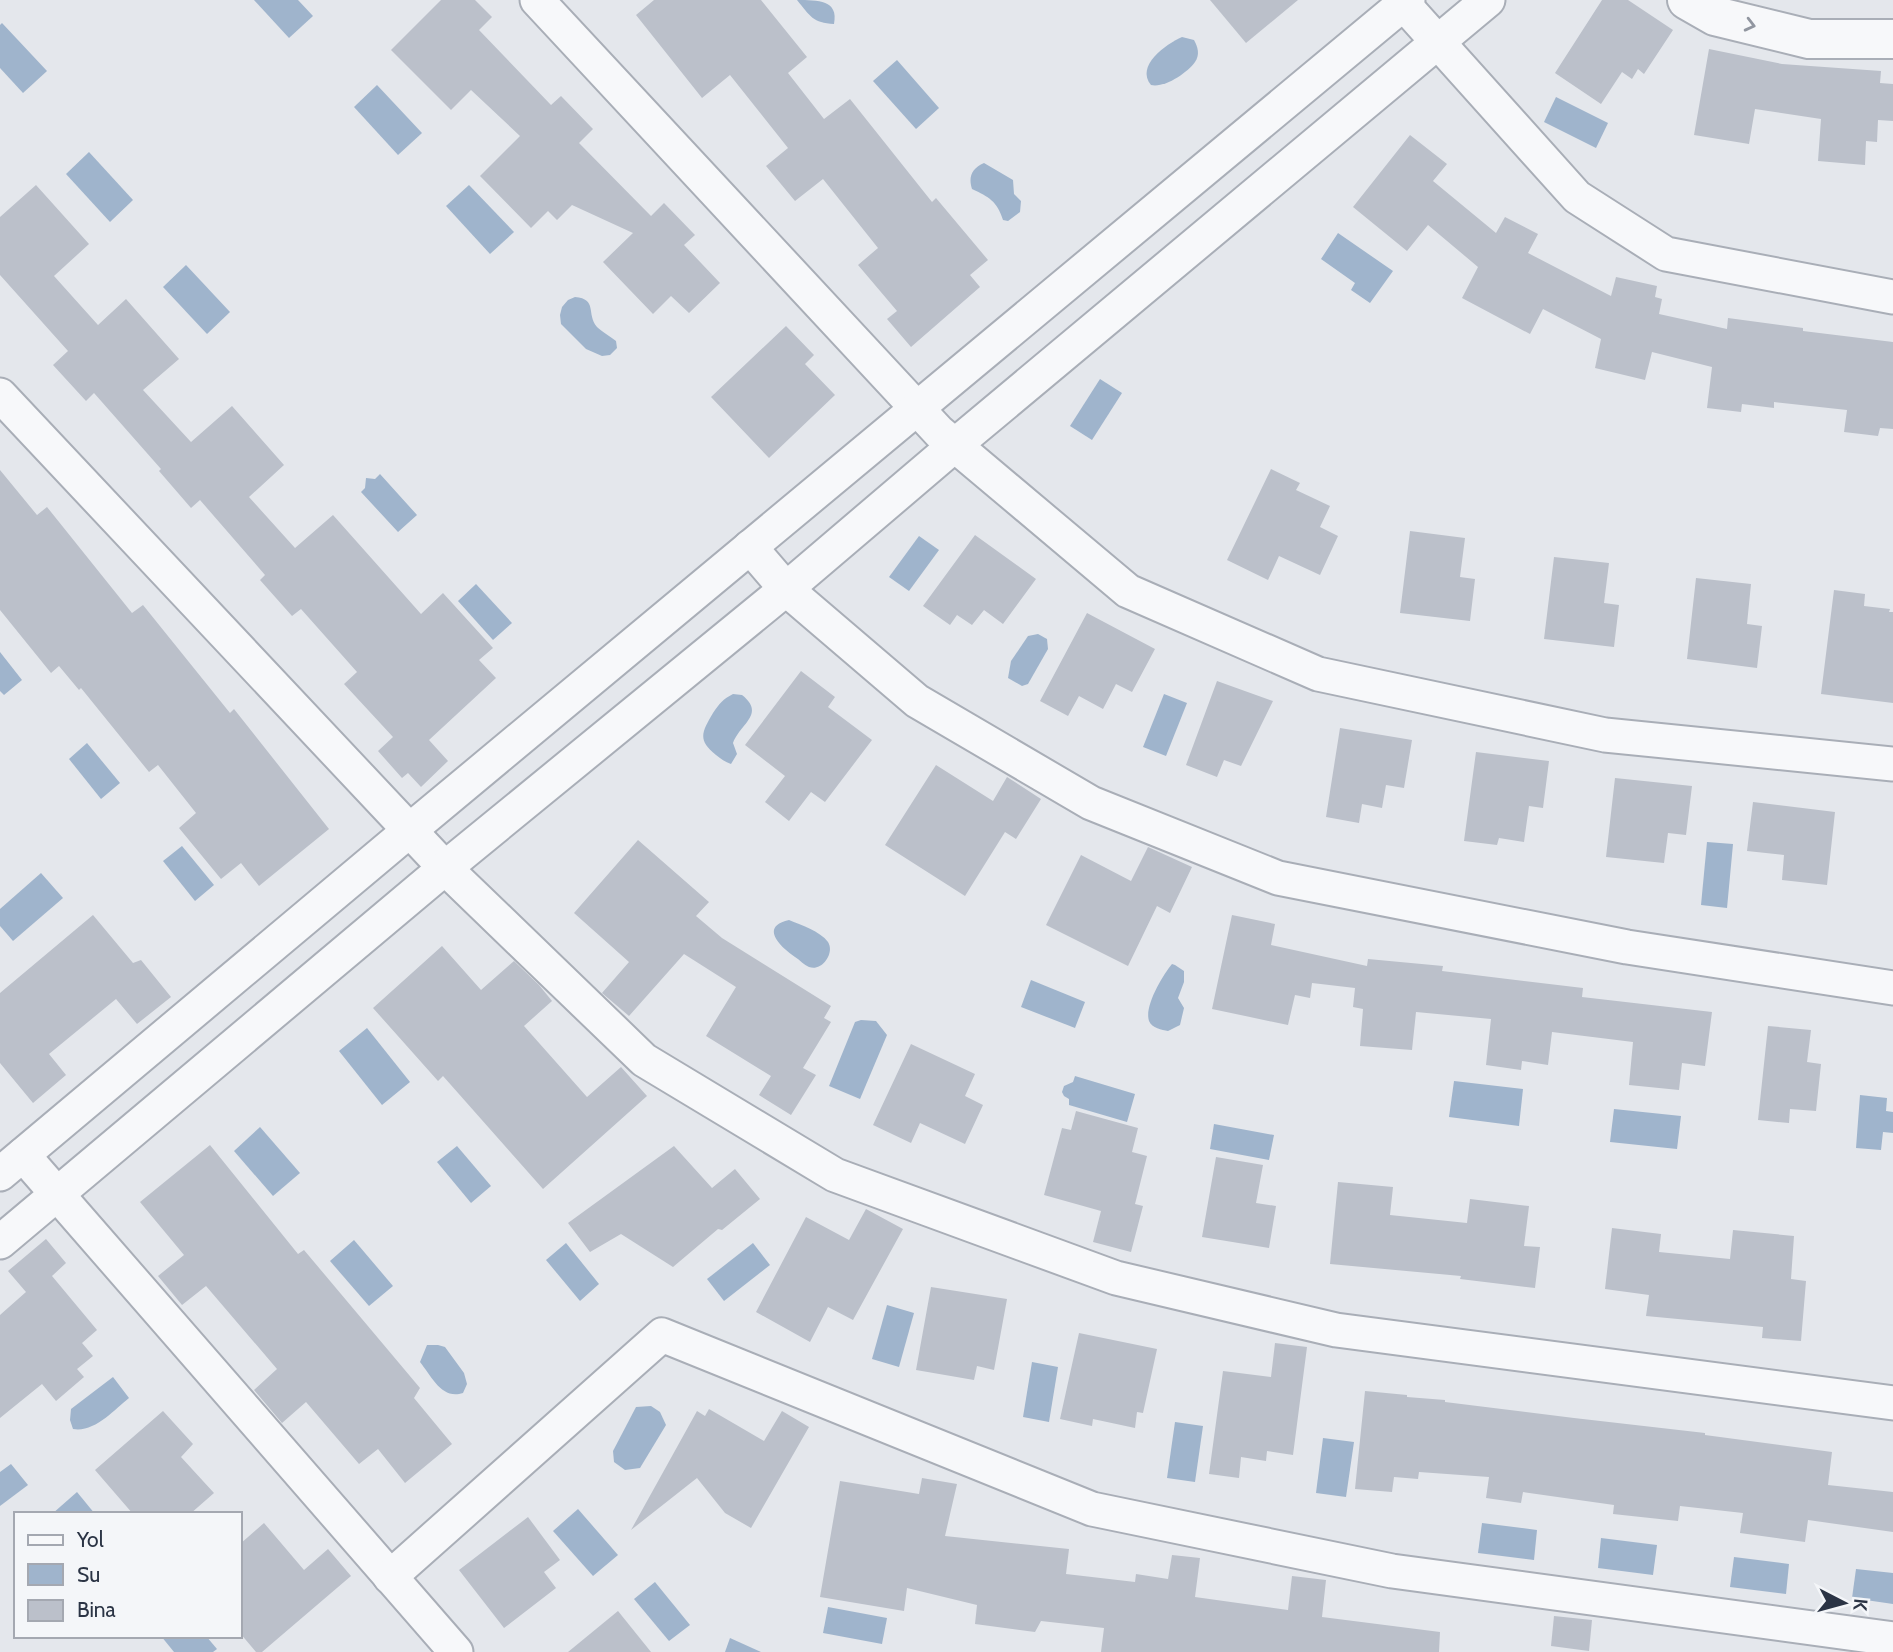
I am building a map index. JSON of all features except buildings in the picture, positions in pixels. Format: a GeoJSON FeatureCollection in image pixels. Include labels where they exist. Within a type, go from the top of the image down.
{"type":"FeatureCollection","features":[{"type":"Feature","properties":{"kind":"street"},"geometry":{"type":"LineString","coordinates":[[537,0],[917,408],[955,445],[1128,591],[1318,674],[1605,736],[1893,764]]}},
{"type":"Feature","properties":{"kind":"street"},"geometry":{"type":"LineString","coordinates":[[0,1242],[445,868],[786,589],[1488,0]]}},
{"type":"Feature","properties":{"kind":"street"},"geometry":{"type":"LineString","coordinates":[[1687,0],[1715,16],[1809,39],[1893,39]]}},
{"type":"Feature","properties":{"kind":"street"},"geometry":{"type":"LineString","coordinates":[[456,1652],[56,1193],[11,1165],[1404,1],[1437,43],[1577,197],[1666,254],[1893,297]]}},
{"type":"Feature","properties":{"kind":"street"},"geometry":{"type":"LineString","coordinates":[[0,395],[445,868],[644,1060],[835,1175],[1116,1278],[1336,1330],[1893,1403]]}},
{"type":"Feature","properties":{"kind":"street"},"geometry":{"type":"LineString","coordinates":[[750,547],[786,589],[917,701],[1091,803],[1278,878],[1627,947],[1893,988]]}},
{"type":"Feature","properties":{"kind":"street"},"geometry":{"type":"LineString","coordinates":[[390,1577],[662,1335],[1092,1509],[1392,1571],[1893,1639]]}},
{"type":"Feature","properties":{"kind":"water"},"geometry":{"type":"Polygon","coordinates":[[[254,0],[298,0],[313,16],[289,38],[254,0]]]}},
{"type":"Feature","properties":{"kind":"water"},"geometry":{"type":"Polygon","coordinates":[[[797,0],[819,1],[830,6],[835,16],[834,24],[812,18],[797,0]]]}},
{"type":"Feature","properties":{"kind":"water"},"geometry":{"type":"Polygon","coordinates":[[[2,23],[47,71],[23,93],[0,68],[2,23]]]}},
{"type":"Feature","properties":{"kind":"water"},"geometry":{"type":"Polygon","coordinates":[[[1182,37],[1194,40],[1197,59],[1187,71],[1175,79],[1151,85],[1147,78],[1150,63],[1161,50],[1182,37]]]}},
{"type":"Feature","properties":{"kind":"water"},"geometry":{"type":"Polygon","coordinates":[[[897,60],[939,108],[916,129],[873,81],[897,60]]]}},
{"type":"Feature","properties":{"kind":"water"},"geometry":{"type":"Polygon","coordinates":[[[377,85],[422,133],[398,155],[354,107],[377,85]]]}},
{"type":"Feature","properties":{"kind":"water"},"geometry":{"type":"Polygon","coordinates":[[[1556,97],[1608,123],[1596,148],[1544,122],[1556,97]]]}},
{"type":"Feature","properties":{"kind":"water"},"geometry":{"type":"Polygon","coordinates":[[[89,152],[133,200],[110,222],[66,174],[89,152]]]}},
{"type":"Feature","properties":{"kind":"water"},"geometry":{"type":"Polygon","coordinates":[[[984,163],[1013,180],[1014,194],[1021,201],[1020,212],[1008,221],[1003,220],[992,200],[972,189],[972,173],[984,163]]]}},
{"type":"Feature","properties":{"kind":"water"},"geometry":{"type":"Polygon","coordinates":[[[469,185],[514,232],[490,254],[446,206],[469,185]]]}},
{"type":"Feature","properties":{"kind":"water"},"geometry":{"type":"Polygon","coordinates":[[[1338,233],[1393,271],[1370,303],[1351,290],[1355,283],[1321,259],[1338,233]]]}},
{"type":"Feature","properties":{"kind":"water"},"geometry":{"type":"Polygon","coordinates":[[[186,265],[230,312],[207,334],[163,287],[186,265]]]}},
{"type":"Feature","properties":{"kind":"water"},"geometry":{"type":"Polygon","coordinates":[[[575,297],[587,301],[597,327],[616,341],[617,348],[610,355],[602,356],[586,349],[561,324],[562,307],[575,297]]]}},
{"type":"Feature","properties":{"kind":"water"},"geometry":{"type":"Polygon","coordinates":[[[1100,379],[1122,393],[1092,440],[1070,426],[1100,379]]]}},
{"type":"Feature","properties":{"kind":"water"},"geometry":{"type":"Polygon","coordinates":[[[380,474],[417,515],[398,532],[361,492],[365,488],[366,478],[375,479],[380,474]]]}},
{"type":"Feature","properties":{"kind":"water"},"geometry":{"type":"Polygon","coordinates":[[[919,536],[939,550],[909,591],[889,577],[919,536]]]}},
{"type":"Feature","properties":{"kind":"water"},"geometry":{"type":"Polygon","coordinates":[[[476,584],[512,623],[493,640],[458,601],[476,584]]]}},
{"type":"Feature","properties":{"kind":"water"},"geometry":{"type":"Polygon","coordinates":[[[1038,634],[1047,639],[1048,649],[1028,684],[1022,686],[1008,678],[1011,661],[1028,636],[1038,634]]]}},
{"type":"Feature","properties":{"kind":"water"},"geometry":{"type":"Polygon","coordinates":[[[0,652],[22,680],[4,695],[0,691],[0,652]]]}},
{"type":"Feature","properties":{"kind":"water"},"geometry":{"type":"Polygon","coordinates":[[[733,694],[742,695],[749,702],[752,714],[733,743],[737,754],[731,764],[710,750],[703,736],[715,710],[733,694]]]}},
{"type":"Feature","properties":{"kind":"water"},"geometry":{"type":"Polygon","coordinates":[[[1164,694],[1187,703],[1166,756],[1143,747],[1164,694]]]}},
{"type":"Feature","properties":{"kind":"water"},"geometry":{"type":"Polygon","coordinates":[[[87,743],[120,783],[101,799],[69,759],[87,743]]]}},
{"type":"Feature","properties":{"kind":"water"},"geometry":{"type":"Polygon","coordinates":[[[1707,842],[1733,844],[1727,908],[1701,905],[1707,842]]]}},
{"type":"Feature","properties":{"kind":"water"},"geometry":{"type":"Polygon","coordinates":[[[182,846],[214,885],[195,901],[163,861],[182,846]]]}},
{"type":"Feature","properties":{"kind":"water"},"geometry":{"type":"Polygon","coordinates":[[[41,873],[63,898],[13,941],[0,926],[0,909],[41,873]]]}},
{"type":"Feature","properties":{"kind":"water"},"geometry":{"type":"Polygon","coordinates":[[[789,920],[825,938],[830,951],[823,964],[814,968],[807,966],[779,943],[774,932],[775,927],[789,920]]]}},
{"type":"Feature","properties":{"kind":"water"},"geometry":{"type":"Polygon","coordinates":[[[1172,964],[1184,971],[1184,982],[1178,998],[1184,1008],[1180,1025],[1168,1031],[1152,1025],[1148,1015],[1155,991],[1172,964]]]}},
{"type":"Feature","properties":{"kind":"water"},"geometry":{"type":"Polygon","coordinates":[[[1031,980],[1085,1002],[1075,1028],[1021,1007],[1031,980]]]}},
{"type":"Feature","properties":{"kind":"water"},"geometry":{"type":"Polygon","coordinates":[[[876,1021],[887,1035],[860,1099],[829,1086],[855,1022],[876,1021]]]}},
{"type":"Feature","properties":{"kind":"water"},"geometry":{"type":"Polygon","coordinates":[[[367,1028],[410,1082],[382,1105],[339,1051],[367,1028]]]}},
{"type":"Feature","properties":{"kind":"water"},"geometry":{"type":"Polygon","coordinates":[[[1075,1076],[1135,1094],[1127,1122],[1069,1105],[1069,1099],[1062,1092],[1064,1086],[1073,1082],[1075,1076]]]}},
{"type":"Feature","properties":{"kind":"water"},"geometry":{"type":"Polygon","coordinates":[[[1454,1081],[1523,1089],[1519,1126],[1449,1117],[1454,1081]]]}},
{"type":"Feature","properties":{"kind":"water"},"geometry":{"type":"Polygon","coordinates":[[[1860,1095],[1887,1098],[1886,1111],[1893,1112],[1893,1133],[1883,1132],[1881,1150],[1856,1148],[1860,1095]]]}},
{"type":"Feature","properties":{"kind":"water"},"geometry":{"type":"Polygon","coordinates":[[[1614,1109],[1681,1116],[1677,1149],[1610,1142],[1614,1109]]]}},
{"type":"Feature","properties":{"kind":"water"},"geometry":{"type":"Polygon","coordinates":[[[1214,1124],[1274,1135],[1269,1160],[1210,1149],[1214,1124]]]}},
{"type":"Feature","properties":{"kind":"water"},"geometry":{"type":"Polygon","coordinates":[[[260,1127],[300,1173],[273,1196],[234,1151],[260,1127]]]}},
{"type":"Feature","properties":{"kind":"water"},"geometry":{"type":"Polygon","coordinates":[[[457,1146],[491,1186],[471,1203],[437,1162],[457,1146]]]}},
{"type":"Feature","properties":{"kind":"water"},"geometry":{"type":"Polygon","coordinates":[[[354,1240],[393,1286],[369,1306],[330,1261],[354,1240]]]}},
{"type":"Feature","properties":{"kind":"water"},"geometry":{"type":"Polygon","coordinates":[[[566,1243],[599,1284],[580,1301],[546,1260],[566,1243]]]}},
{"type":"Feature","properties":{"kind":"water"},"geometry":{"type":"Polygon","coordinates":[[[753,1243],[770,1265],[724,1301],[707,1279],[753,1243]]]}},
{"type":"Feature","properties":{"kind":"water"},"geometry":{"type":"Polygon","coordinates":[[[887,1305],[914,1313],[899,1367],[872,1359],[887,1305]]]}},
{"type":"Feature","properties":{"kind":"water"},"geometry":{"type":"Polygon","coordinates":[[[427,1345],[445,1347],[464,1373],[467,1384],[463,1393],[449,1393],[433,1380],[420,1362],[427,1345]]]}},
{"type":"Feature","properties":{"kind":"water"},"geometry":{"type":"Polygon","coordinates":[[[1032,1362],[1058,1367],[1049,1422],[1023,1417],[1032,1362]]]}},
{"type":"Feature","properties":{"kind":"water"},"geometry":{"type":"Polygon","coordinates":[[[113,1377],[129,1398],[96,1424],[88,1428],[73,1429],[71,1409],[113,1377]]]}},
{"type":"Feature","properties":{"kind":"water"},"geometry":{"type":"Polygon","coordinates":[[[651,1406],[660,1412],[666,1425],[640,1468],[625,1470],[614,1462],[613,1451],[636,1407],[651,1406]]]}},
{"type":"Feature","properties":{"kind":"water"},"geometry":{"type":"Polygon","coordinates":[[[1175,1422],[1203,1426],[1195,1482],[1167,1478],[1175,1422]]]}},
{"type":"Feature","properties":{"kind":"water"},"geometry":{"type":"Polygon","coordinates":[[[1323,1438],[1354,1442],[1346,1497],[1316,1493],[1323,1438]]]}},
{"type":"Feature","properties":{"kind":"water"},"geometry":{"type":"Polygon","coordinates":[[[11,1464],[28,1485],[0,1506],[0,1472],[11,1464]]]}},
{"type":"Feature","properties":{"kind":"water"},"geometry":{"type":"Polygon","coordinates":[[[77,1492],[93,1512],[54,1512],[77,1492]]]}},
{"type":"Feature","properties":{"kind":"water"},"geometry":{"type":"Polygon","coordinates":[[[578,1509],[618,1555],[593,1576],[553,1531],[578,1509]]]}},
{"type":"Feature","properties":{"kind":"water"},"geometry":{"type":"Polygon","coordinates":[[[1482,1523],[1537,1530],[1534,1560],[1478,1553],[1482,1523]]]}},
{"type":"Feature","properties":{"kind":"water"},"geometry":{"type":"Polygon","coordinates":[[[1601,1538],[1657,1545],[1653,1575],[1598,1568],[1601,1538]]]}},
{"type":"Feature","properties":{"kind":"water"},"geometry":{"type":"Polygon","coordinates":[[[1734,1557],[1789,1564],[1786,1594],[1730,1587],[1734,1557]]]}},
{"type":"Feature","properties":{"kind":"water"},"geometry":{"type":"Polygon","coordinates":[[[1856,1569],[1893,1573],[1893,1604],[1852,1598],[1856,1569]]]}},
{"type":"Feature","properties":{"kind":"water"},"geometry":{"type":"Polygon","coordinates":[[[655,1582],[690,1625],[669,1641],[634,1599],[655,1582]]]}},
{"type":"Feature","properties":{"kind":"water"},"geometry":{"type":"Polygon","coordinates":[[[828,1607],[887,1618],[882,1644],[823,1633],[828,1607]]]}},
{"type":"Feature","properties":{"kind":"water"},"geometry":{"type":"Polygon","coordinates":[[[163,1638],[208,1638],[217,1649],[213,1652],[174,1652],[163,1638]]]}},
{"type":"Feature","properties":{"kind":"water"},"geometry":{"type":"Polygon","coordinates":[[[730,1638],[761,1652],[725,1652],[730,1638]]]}}]}
